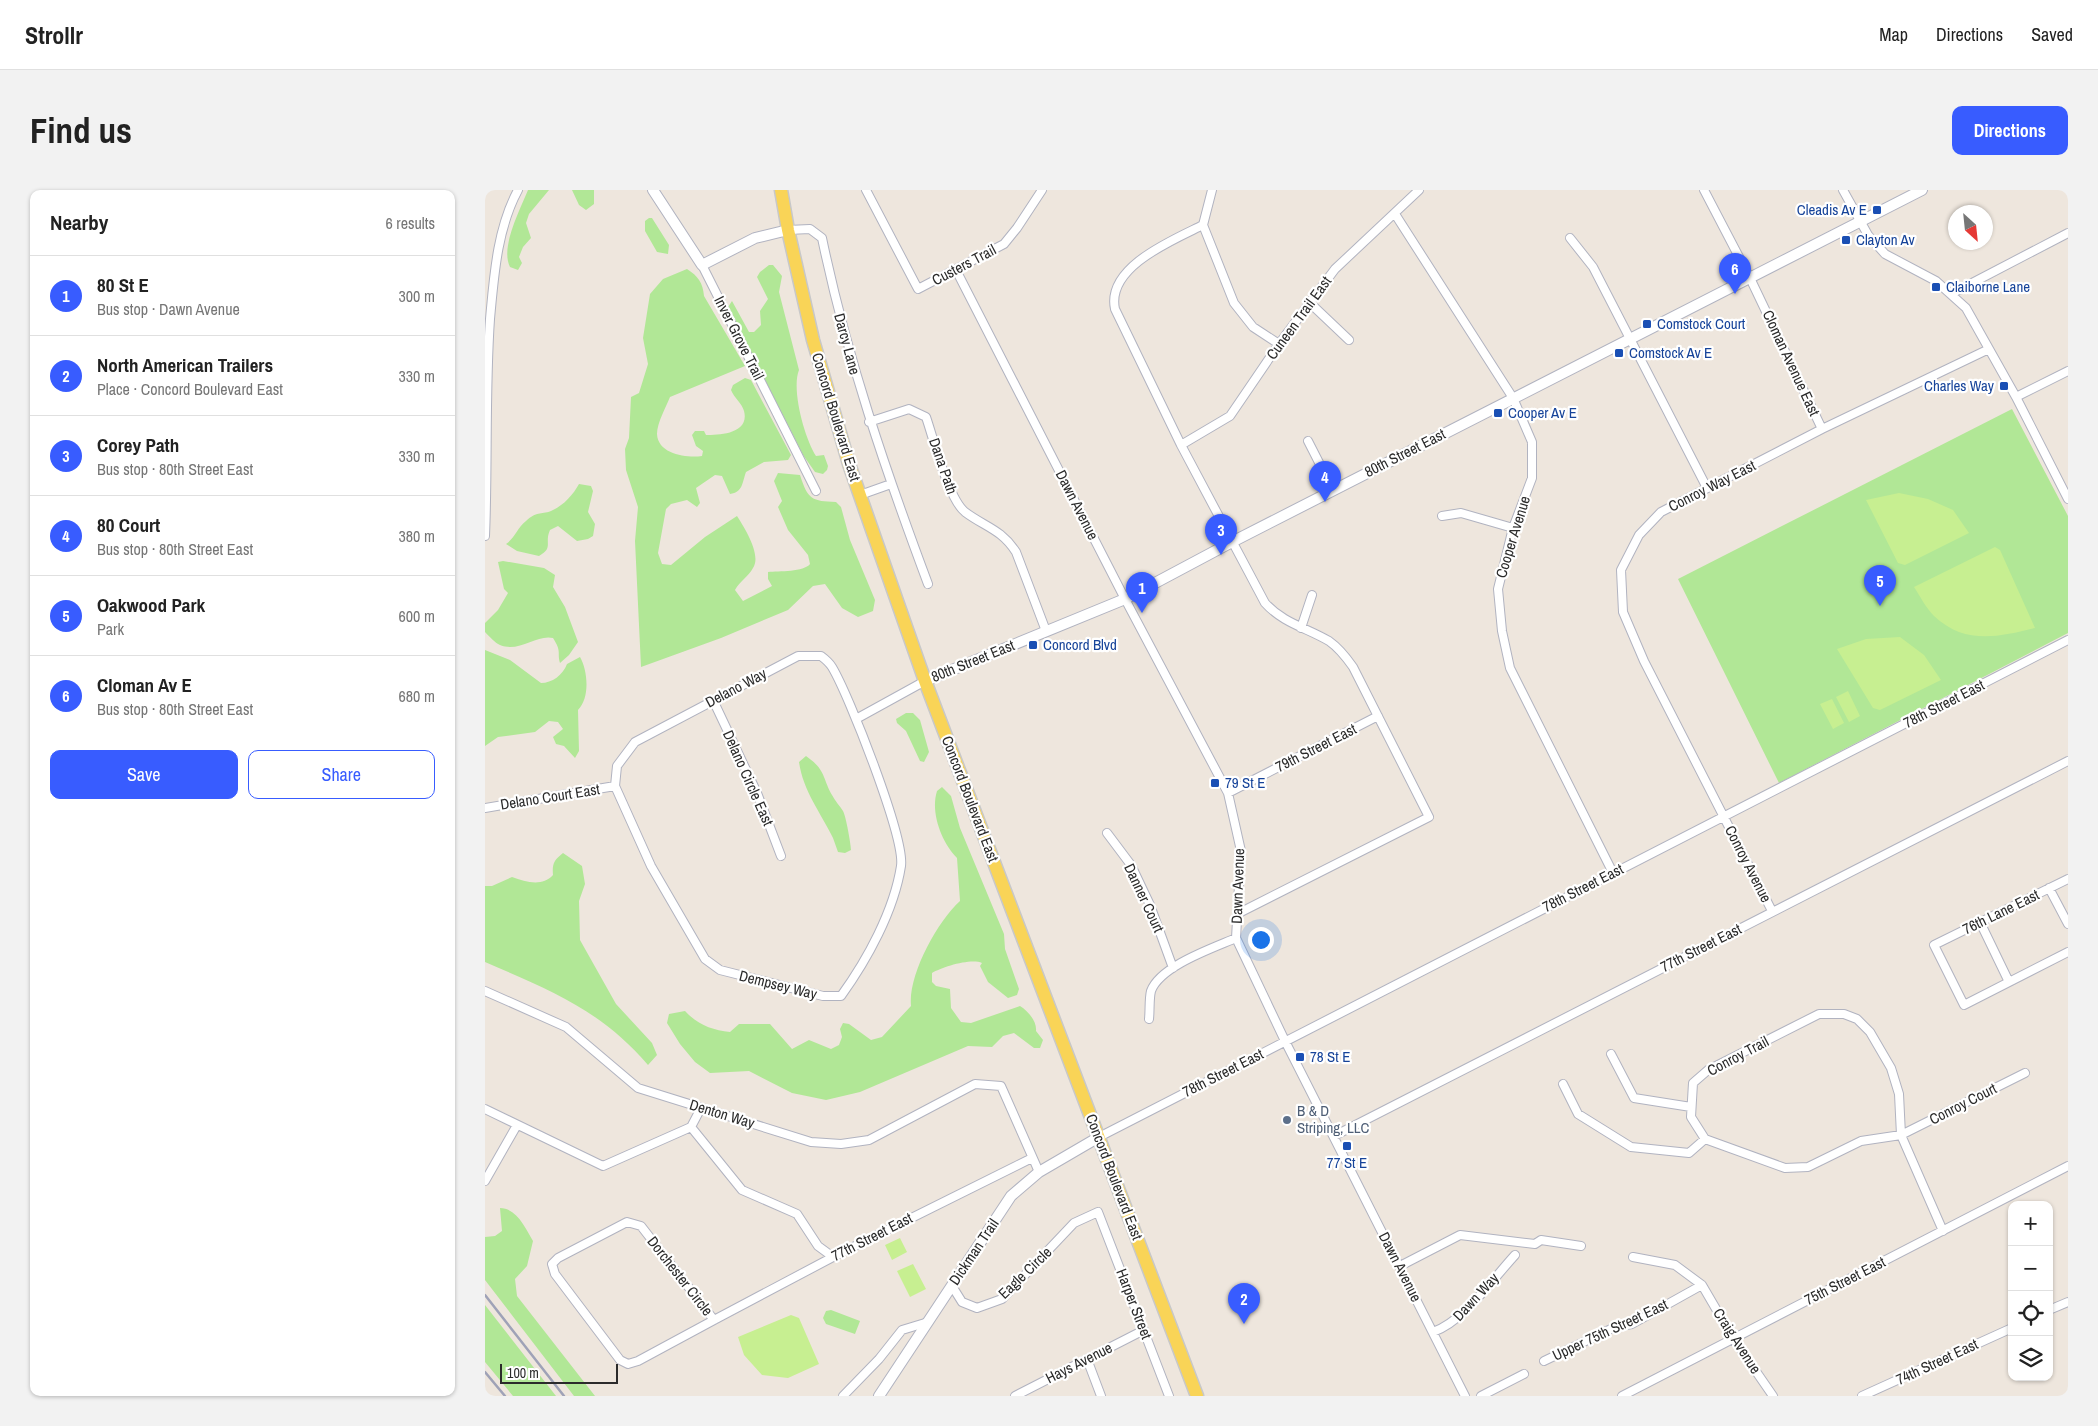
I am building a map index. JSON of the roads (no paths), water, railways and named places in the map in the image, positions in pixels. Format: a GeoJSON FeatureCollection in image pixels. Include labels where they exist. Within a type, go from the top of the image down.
{"type":"FeatureCollection","features":[{"type":"Feature","properties":{"kind":"main road","name":"Concord Boulevard East"},"geometry":{"type":"LineString","coordinates":[[781,190],[787,230],[825,383],[860,495],[925,680],[1197,1396]]}},
{"type":"Feature","properties":{"kind":"street"},"geometry":{"type":"LineString","coordinates":[[485,536],[487,489],[485,389],[494,266],[512,201],[518,190]]}},
{"type":"Feature","properties":{"kind":"street","name":"Inver Grove Trail"},"geometry":{"type":"LineString","coordinates":[[653,190],[701,265],[816,491]]}},
{"type":"Feature","properties":{"kind":"street","name":"Custers Trail"},"geometry":{"type":"LineString","coordinates":[[866,190],[918,289],[1003,244],[1017,228],[1042,190]]}},
{"type":"Feature","properties":{"kind":"street"},"geometry":{"type":"LineString","coordinates":[[1212,190],[1203,225],[1234,303],[1253,327],[1279,344]]}},
{"type":"Feature","properties":{"kind":"street","name":"Cuneen Trail East"},"geometry":{"type":"LineString","coordinates":[[1181,445],[1230,416],[1279,344],[1335,270],[1419,190]]}},
{"type":"Feature","properties":{"kind":"street","name":"Cloman Avenue East"},"geometry":{"type":"LineString","coordinates":[[1704,190],[1751,278],[1822,429]]}},
{"type":"Feature","properties":{"kind":"street"},"geometry":{"type":"LineString","coordinates":[[1843,190],[1868,236],[1885,254],[1936,281],[1966,308],[2016,397],[2068,498]]}},
{"type":"Feature","properties":{"kind":"street","name":"80th Street East"},"geometry":{"type":"LineString","coordinates":[[857,719],[925,680],[1125,599],[1333,490],[1922,190]]}},
{"type":"Feature","properties":{"kind":"street","name":"Cooper Avenue"},"geometry":{"type":"LineString","coordinates":[[1395,214],[1513,398],[1532,442],[1532,478],[1513,528],[1498,589],[1501,631],[1509,668],[1613,873]]}},
{"type":"Feature","properties":{"kind":"street"},"geometry":{"type":"LineString","coordinates":[[1203,225],[1145,254],[1136,262],[1116,289],[1113,300],[1115,309],[1181,445],[1265,604],[1276,615],[1329,642],[1342,652],[1353,667],[1429,816],[1239,913]]}},
{"type":"Feature","properties":{"kind":"street","name":"Darcy Lane"},"geometry":{"type":"LineString","coordinates":[[787,230],[810,229],[822,238],[842,327],[869,422],[928,584]]}},
{"type":"Feature","properties":{"kind":"street"},"geometry":{"type":"LineString","coordinates":[[701,265],[755,238],[787,230]]}},
{"type":"Feature","properties":{"kind":"street"},"geometry":{"type":"LineString","coordinates":[[1951,294],[2068,233]]}},
{"type":"Feature","properties":{"kind":"street"},"geometry":{"type":"LineString","coordinates":[[1570,238],[1593,267],[1707,488]]}},
{"type":"Feature","properties":{"kind":"street","name":"Dawn Avenue"},"geometry":{"type":"LineString","coordinates":[[956,270],[1125,599],[1228,793],[1241,851],[1239,913],[1236,938],[1285,1041],[1465,1396]]}},
{"type":"Feature","properties":{"kind":"street"},"geometry":{"type":"LineString","coordinates":[[1310,303],[1349,340]]}},
{"type":"Feature","properties":{"kind":"street","name":"Conroy Way East"},"geometry":{"type":"LineString","coordinates":[[1725,817],[1644,662],[1623,612],[1621,570],[1639,535],[1661,512],[1822,429],[1989,349]]}},
{"type":"Feature","properties":{"kind":"street"},"geometry":{"type":"LineString","coordinates":[[2016,397],[2068,371]]}},
{"type":"Feature","properties":{"kind":"street","name":"Dana Path"},"geometry":{"type":"LineString","coordinates":[[869,422],[909,409],[926,417],[953,497],[965,512],[997,530],[1009,541],[1016,552],[1046,631]]}},
{"type":"Feature","properties":{"kind":"street"},"geometry":{"type":"LineString","coordinates":[[1308,441],[1333,490]]}},
{"type":"Feature","properties":{"kind":"street"},"geometry":{"type":"LineString","coordinates":[[860,495],[891,484]]}},
{"type":"Feature","properties":{"kind":"street"},"geometry":{"type":"LineString","coordinates":[[1442,516],[1461,513],[1513,528]]}},
{"type":"Feature","properties":{"kind":"street"},"geometry":{"type":"LineString","coordinates":[[1301,628],[1313,595]]}},
{"type":"Feature","properties":{"kind":"street","name":"78th Street East"},"geometry":{"type":"LineString","coordinates":[[1099,1137],[2068,640]]}},
{"type":"Feature","properties":{"kind":"street","name":"Delano Way"},"geometry":{"type":"LineString","coordinates":[[615,786],[617,766],[635,742],[798,656],[821,656],[831,665],[857,719]]}},
{"type":"Feature","properties":{"kind":"street","name":"Delano Circle East"},"geometry":{"type":"LineString","coordinates":[[713,700],[757,793],[781,856]]}},
{"type":"Feature","properties":{"kind":"street","name":"79th Street East"},"geometry":{"type":"LineString","coordinates":[[1228,793],[1378,716]]}},
{"type":"Feature","properties":{"kind":"street","name":"Dempsey Way"},"geometry":{"type":"LineString","coordinates":[[615,786],[651,866],[705,959],[720,970],[823,996],[841,996],[864,961],[894,895],[901,864],[895,831],[857,719]]}},
{"type":"Feature","properties":{"kind":"street","name":"77th Street East"},"geometry":{"type":"LineString","coordinates":[[1334,1136],[2068,761]]}},
{"type":"Feature","properties":{"kind":"street","name":"Delano Court East"},"geometry":{"type":"LineString","coordinates":[[485,808],[615,786]]}},
{"type":"Feature","properties":{"kind":"street","name":"Conroy Avenue"},"geometry":{"type":"LineString","coordinates":[[1725,817],[1772,911]]}},
{"type":"Feature","properties":{"kind":"street","name":"Danner Court"},"geometry":{"type":"LineString","coordinates":[[1107,833],[1131,865],[1150,905],[1173,968]]}},
{"type":"Feature","properties":{"kind":"street","name":"76th Lane East"},"geometry":{"type":"LineString","coordinates":[[2009,982],[1964,1005],[1934,945],[2068,878]]}},
{"type":"Feature","properties":{"kind":"street"},"geometry":{"type":"LineString","coordinates":[[2049,888],[2068,924]]}},
{"type":"Feature","properties":{"kind":"street"},"geometry":{"type":"LineString","coordinates":[[1979,922],[2009,982],[2068,952]]}},
{"type":"Feature","properties":{"kind":"street"},"geometry":{"type":"LineString","coordinates":[[1149,1018],[1151,991],[1160,978],[1173,968],[1236,938]]}},
{"type":"Feature","properties":{"kind":"street","name":"Denton Way"},"geometry":{"type":"LineString","coordinates":[[485,991],[566,1027],[638,1088],[811,1142],[841,1144],[869,1140],[975,1084],[1001,1086],[1032,1158]]}},
{"type":"Feature","properties":{"kind":"street","name":"Conroy Trail"},"geometry":{"type":"LineString","coordinates":[[1705,1139],[1691,1117],[1691,1107],[1693,1083],[1708,1070],[1819,1014],[1844,1014],[1857,1019],[1870,1032],[1891,1068],[1899,1094],[1901,1135],[1943,1232]]}},
{"type":"Feature","properties":{"kind":"street"},"geometry":{"type":"LineString","coordinates":[[1611,1054],[1634,1098],[1691,1107]]}},
{"type":"Feature","properties":{"kind":"street","name":"Conroy Court"},"geometry":{"type":"LineString","coordinates":[[1901,1135],[2025,1073]]}},
{"type":"Feature","properties":{"kind":"street"},"geometry":{"type":"LineString","coordinates":[[1563,1084],[1578,1114],[1631,1147],[1689,1153],[1705,1139],[1785,1168],[1808,1167],[1861,1141],[1901,1135]]}},
{"type":"Feature","properties":{"kind":"street"},"geometry":{"type":"LineString","coordinates":[[485,1109],[603,1166],[691,1127],[701,1108]]}},
{"type":"Feature","properties":{"kind":"street"},"geometry":{"type":"LineString","coordinates":[[485,1181],[517,1125]]}},
{"type":"Feature","properties":{"kind":"street"},"geometry":{"type":"LineString","coordinates":[[691,1127],[742,1190],[797,1214],[818,1246],[833,1257]]}},
{"type":"Feature","properties":{"kind":"street","name":"Dickman Trail"},"geometry":{"type":"LineString","coordinates":[[879,1396],[925,1323],[1011,1196],[1039,1172],[1099,1137]]}},
{"type":"Feature","properties":{"kind":"street"},"geometry":{"type":"LineString","coordinates":[[1032,1158],[1039,1172]]}},
{"type":"Feature","properties":{"kind":"street","name":"77th Street East"},"geometry":{"type":"LineString","coordinates":[[714,1320],[833,1257],[1032,1158]]}},
{"type":"Feature","properties":{"kind":"street","name":"75th Street East"},"geometry":{"type":"LineString","coordinates":[[1622,1396],[2068,1166]]}},
{"type":"Feature","properties":{"kind":"street","name":"Eagle Circle"},"geometry":{"type":"LineString","coordinates":[[951,1286],[962,1302],[977,1308],[1003,1299],[1074,1224],[1098,1212]]}},
{"type":"Feature","properties":{"kind":"street","name":"Harper Street"},"geometry":{"type":"LineString","coordinates":[[1098,1212],[1169,1396]]}},
{"type":"Feature","properties":{"kind":"street","name":"Dorchester Circle"},"geometry":{"type":"LineString","coordinates":[[627,1222],[633,1223],[641,1226],[714,1320],[638,1361],[628,1364],[619,1360],[555,1274],[553,1264],[558,1258],[627,1222]]}},
{"type":"Feature","properties":{"kind":"street"},"geometry":{"type":"LineString","coordinates":[[1400,1266],[1460,1235],[1535,1244],[1541,1240],[1581,1246]]}},
{"type":"Feature","properties":{"kind":"street","name":"Dawn Way"},"geometry":{"type":"LineString","coordinates":[[1433,1332],[1446,1328],[1461,1314],[1515,1255]]}},
{"type":"Feature","properties":{"kind":"street"},"geometry":{"type":"LineString","coordinates":[[1633,1257],[1675,1265],[1702,1285]]}},
{"type":"Feature","properties":{"kind":"street","name":"Craig Avenue"},"geometry":{"type":"LineString","coordinates":[[1702,1285],[1733,1338],[1773,1396]]}},
{"type":"Feature","properties":{"kind":"street","name":"Upper 75th Street East"},"geometry":{"type":"LineString","coordinates":[[1544,1360],[1615,1327],[1632,1324],[1702,1285]]}},
{"type":"Feature","properties":{"kind":"street"},"geometry":{"type":"LineString","coordinates":[[2053,1308],[2068,1302]]}},
{"type":"Feature","properties":{"kind":"street"},"geometry":{"type":"LineString","coordinates":[[843,1396],[879,1359],[902,1330],[925,1323]]}},
{"type":"Feature","properties":{"kind":"street","name":"Hays Avenue"},"geometry":{"type":"LineString","coordinates":[[1015,1396],[1032,1392],[1087,1359],[1144,1330]]}},
{"type":"Feature","properties":{"kind":"street","name":"74th Street East"},"geometry":{"type":"LineString","coordinates":[[1862,1396],[2008,1330]]}},
{"type":"Feature","properties":{"kind":"street"},"geometry":{"type":"LineString","coordinates":[[1087,1359],[1101,1396]]}},
{"type":"Feature","properties":{"kind":"street"},"geometry":{"type":"LineString","coordinates":[[1481,1396],[1524,1374]]}},
{"type":"Feature","properties":{"kind":"railway"},"geometry":{"type":"LineString","coordinates":[[485,1295],[564,1396]]}},
{"type":"Feature","properties":{"kind":"railway"},"geometry":{"type":"LineString","coordinates":[[485,1372],[505,1396]]}},
{"type":"Feature","properties":{"kind":"place","name":"Cleadis Av E"},"geometry":{"type":"Point","coordinates":[1877,210]}},
{"type":"Feature","properties":{"kind":"place","name":"Clayton Av"},"geometry":{"type":"Point","coordinates":[1846,240]}},
{"type":"Feature","properties":{"kind":"place","name":"Claiborne Lane"},"geometry":{"type":"Point","coordinates":[1936,287]}},
{"type":"Feature","properties":{"kind":"place","name":"Cloman Av E"},"geometry":{"type":"Point","coordinates":[1735,294]}},
{"type":"Feature","properties":{"kind":"place","name":"Comstock Court"},"geometry":{"type":"Point","coordinates":[1647,324]}},
{"type":"Feature","properties":{"kind":"place","name":"Comstock Av E"},"geometry":{"type":"Point","coordinates":[1619,353]}},
{"type":"Feature","properties":{"kind":"place","name":"Charles Way"},"geometry":{"type":"Point","coordinates":[2004,386]}},
{"type":"Feature","properties":{"kind":"place","name":"Cooper Av E"},"geometry":{"type":"Point","coordinates":[1498,413]}},
{"type":"Feature","properties":{"kind":"place","name":"80 Court"},"geometry":{"type":"Point","coordinates":[1325,502]}},
{"type":"Feature","properties":{"kind":"place","name":"Corey Path"},"geometry":{"type":"Point","coordinates":[1221,555]}},
{"type":"Feature","properties":{"kind":"place","name":"Oakwood Park"},"geometry":{"type":"Point","coordinates":[1880,606]}},
{"type":"Feature","properties":{"kind":"place","name":"80 St E"},"geometry":{"type":"Point","coordinates":[1142,613]}},
{"type":"Feature","properties":{"kind":"place","name":"Concord Blvd"},"geometry":{"type":"Point","coordinates":[1033,645]}},
{"type":"Feature","properties":{"kind":"place","name":"79 St E"},"geometry":{"type":"Point","coordinates":[1215,783]}},
{"type":"Feature","properties":{"kind":"place","name":"78 St E"},"geometry":{"type":"Point","coordinates":[1300,1057]}},
{"type":"Feature","properties":{"kind":"place","name":"B & D Striping, LLC"},"geometry":{"type":"Point","coordinates":[1287,1120]}},
{"type":"Feature","properties":{"kind":"place","name":"77 St E"},"geometry":{"type":"Point","coordinates":[1347,1146]}},
{"type":"Feature","properties":{"kind":"place","name":"North American Trailers"},"geometry":{"type":"Point","coordinates":[1244,1324]}}]}
